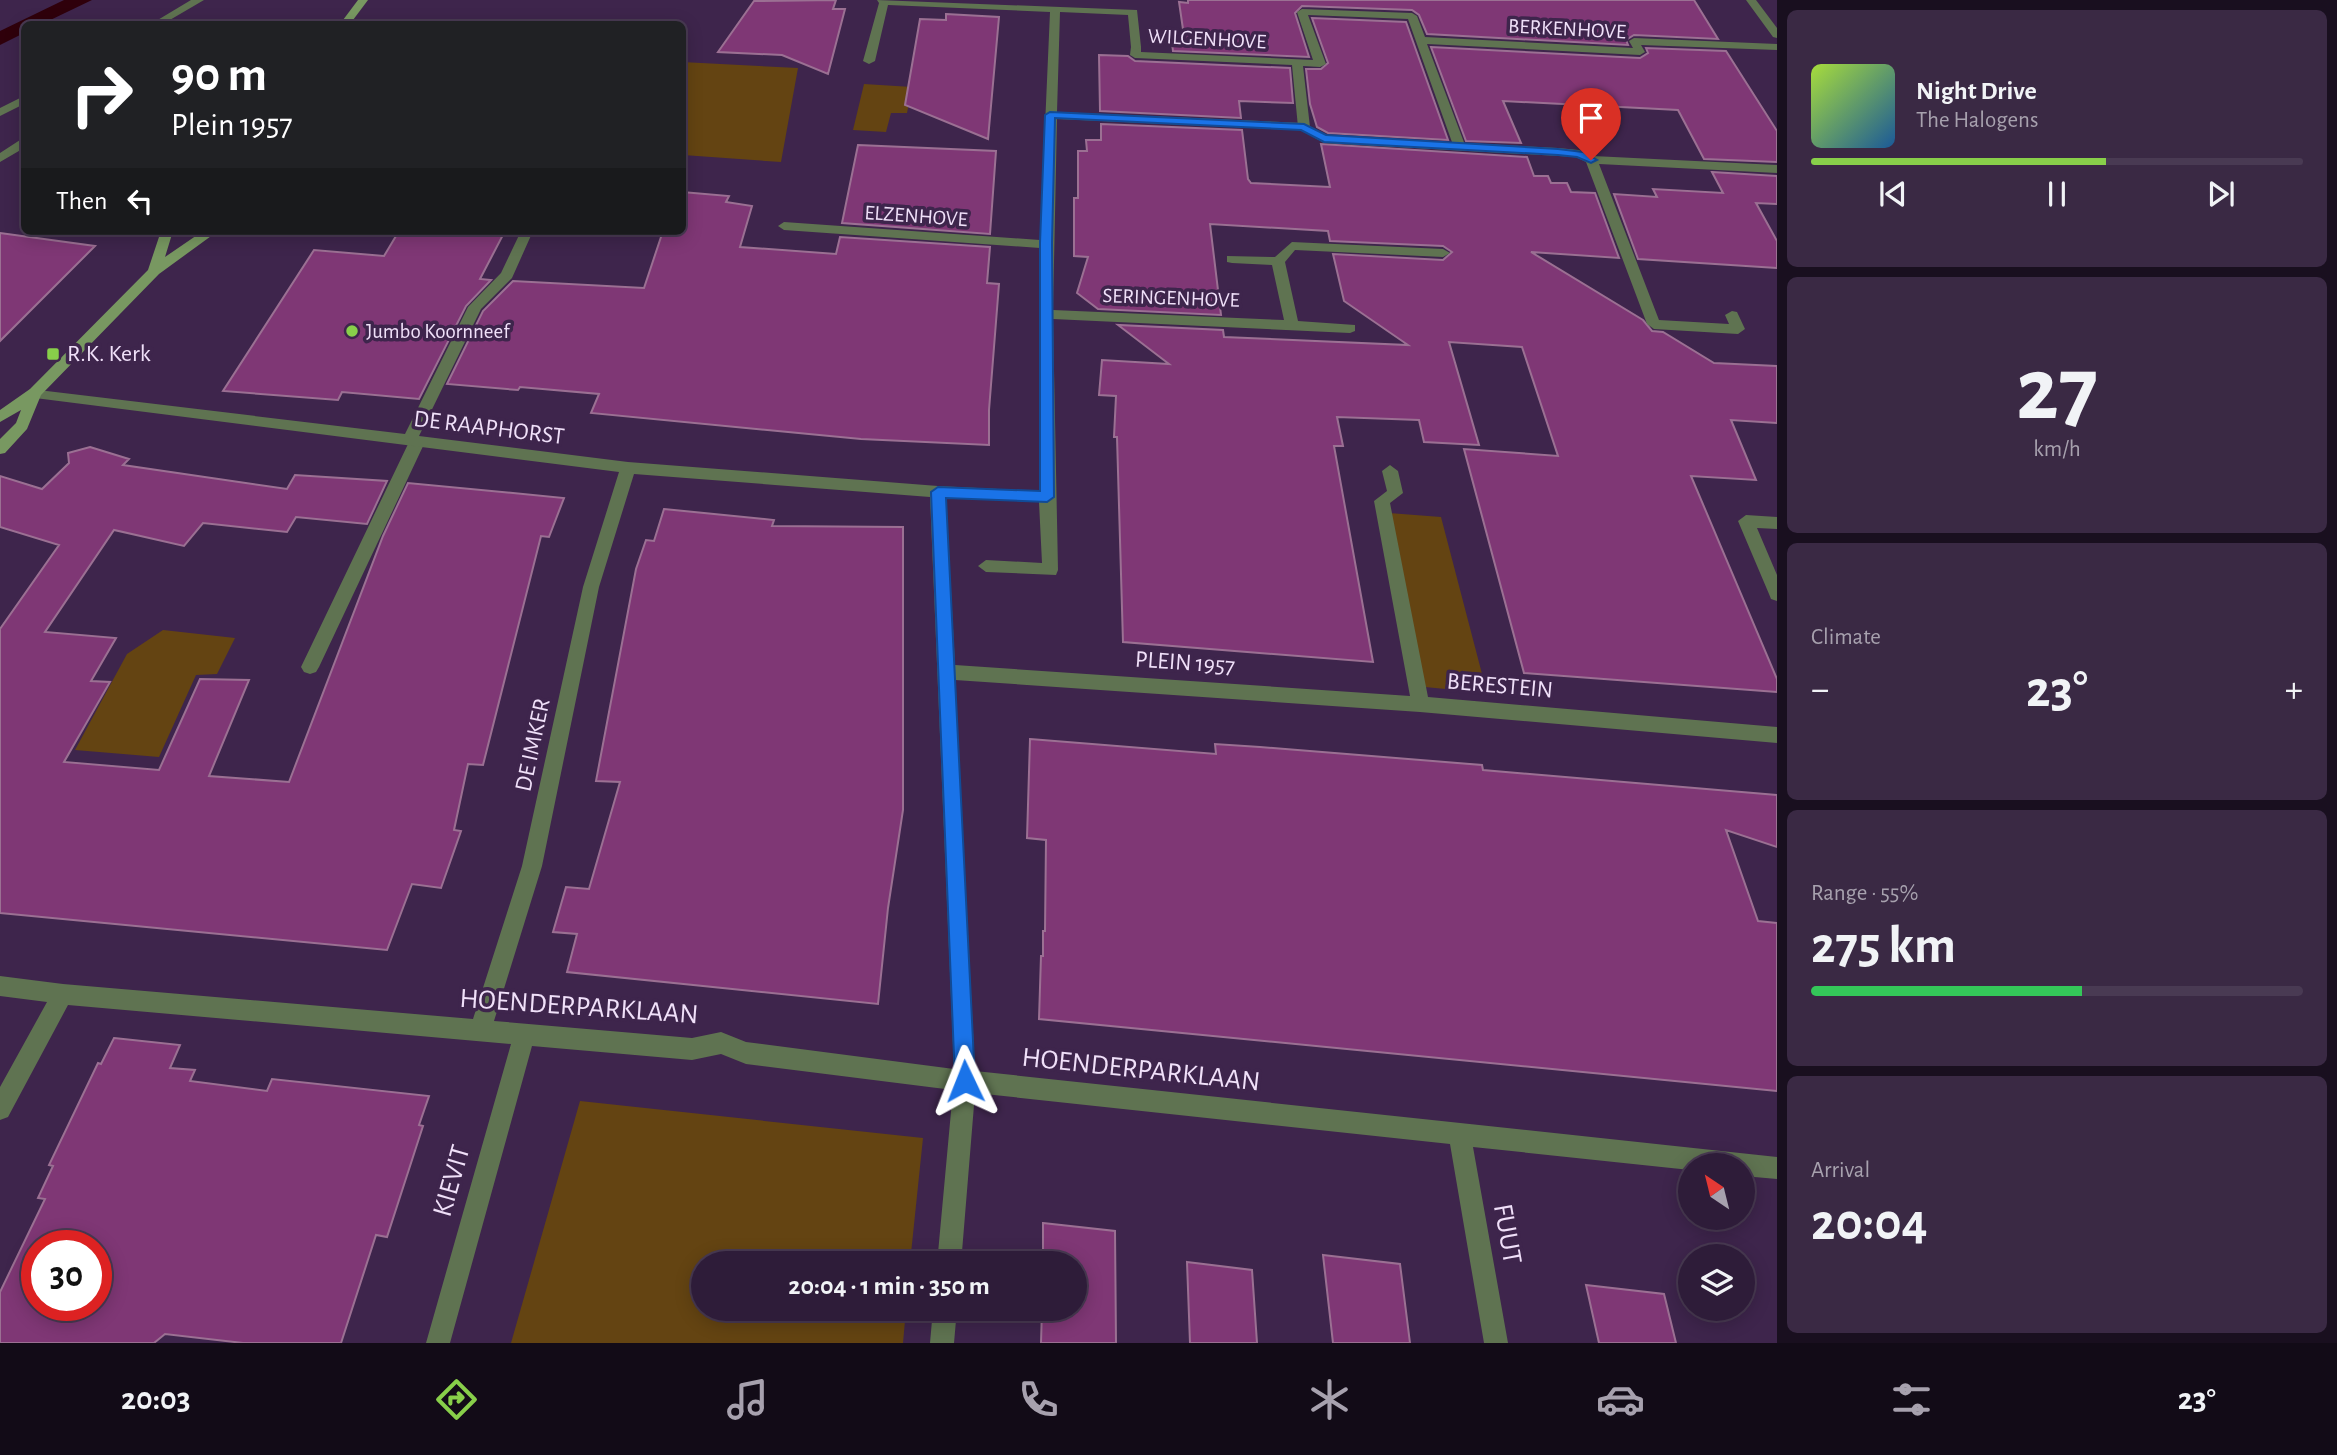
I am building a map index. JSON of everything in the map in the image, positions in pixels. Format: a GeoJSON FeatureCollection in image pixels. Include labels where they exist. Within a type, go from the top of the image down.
{"type":"FeatureCollection","features":[{"type":"Feature","properties":{"kind":"main road"},"geometry":{"type":"LineString","coordinates":[[347,21],[363,0]]}},
{"type":"Feature","properties":{"kind":"main road"},"geometry":{"type":"LineString","coordinates":[[154,271],[166,235]]}},
{"type":"Feature","properties":{"kind":"main road"},"geometry":{"type":"LineString","coordinates":[[0,418],[35,393],[74,356],[154,271],[206,235]]}},
{"type":"Feature","properties":{"kind":"main road"},"geometry":{"type":"LineString","coordinates":[[0,449],[22,425],[35,393]]}},
{"type":"Feature","properties":{"kind":"street"},"geometry":{"type":"LineString","coordinates":[[161,21],[199,0]]}},
{"type":"Feature","properties":{"kind":"street"},"geometry":{"type":"LineString","coordinates":[[1751,0],[1777,35]]}},
{"type":"Feature","properties":{"kind":"street"},"geometry":{"type":"LineString","coordinates":[[869,61],[883,1],[1055,8],[1046,243],[1047,497],[1050,570],[986,566]]}},
{"type":"Feature","properties":{"kind":"street","name":"WILGENHOVE"},"geometry":{"type":"LineString","coordinates":[[1055,8],[1133,12],[1136,55],[1320,64],[1302,12],[1412,16],[1421,40]]}},
{"type":"Feature","properties":{"kind":"street"},"geometry":{"type":"LineString","coordinates":[[1421,40],[1459,145]]}},
{"type":"Feature","properties":{"kind":"street","name":"BERKENHOVE"},"geometry":{"type":"LineString","coordinates":[[1421,40],[1640,51],[1634,41],[1777,47]]}},
{"type":"Feature","properties":{"kind":"street","name":"WILGENHOVE"},"geometry":{"type":"LineString","coordinates":[[1297,62],[1304,127]]}},
{"type":"Feature","properties":{"kind":"street"},"geometry":{"type":"LineString","coordinates":[[3,111],[21,101]]}},
{"type":"Feature","properties":{"kind":"street"},"geometry":{"type":"LineString","coordinates":[[3,111],[21,114]]}},
{"type":"Feature","properties":{"kind":"street"},"geometry":{"type":"LineString","coordinates":[[1050,115],[1304,127],[1324,138],[1579,154],[1591,160],[1777,169]]}},
{"type":"Feature","properties":{"kind":"street"},"geometry":{"type":"LineString","coordinates":[[0,158],[21,146]]}},
{"type":"Feature","properties":{"kind":"street"},"geometry":{"type":"LineString","coordinates":[[1591,160],[1654,324],[1738,329],[1732,315]]}},
{"type":"Feature","properties":{"kind":"street","name":"ELZENHOVE"},"geometry":{"type":"LineString","coordinates":[[784,226],[1046,243]]}},
{"type":"Feature","properties":{"kind":"street"},"geometry":{"type":"LineString","coordinates":[[310,667],[475,307],[507,275],[525,235]]}},
{"type":"Feature","properties":{"kind":"street","name":"SERINGENHOVE"},"geometry":{"type":"LineString","coordinates":[[1232,259],[1278,261],[1292,246],[1443,253]]}},
{"type":"Feature","properties":{"kind":"street"},"geometry":{"type":"LineString","coordinates":[[1278,261],[1292,324]]}},
{"type":"Feature","properties":{"kind":"street","name":"SERINGENHOVE"},"geometry":{"type":"LineString","coordinates":[[1048,314],[1350,328]]}},
{"type":"Feature","properties":{"kind":"street","name":"DE RAAPHORST"},"geometry":{"type":"LineString","coordinates":[[35,393],[628,468],[938,492]]}},
{"type":"Feature","properties":{"kind":"street","name":"DE IMKER"},"geometry":{"type":"LineString","coordinates":[[480,1031],[532,866],[591,587],[628,468]]}},
{"type":"Feature","properties":{"kind":"street","name":"BERESTEIN"},"geometry":{"type":"LineString","coordinates":[[1390,471],[1395,493],[1382,501],[1420,704],[1777,735]]}},
{"type":"Feature","properties":{"kind":"street"},"geometry":{"type":"LineString","coordinates":[[950,1251],[965,1081],[938,492],[1047,497]]}},
{"type":"Feature","properties":{"kind":"street"},"geometry":{"type":"LineString","coordinates":[[1777,523],[1746,521],[1777,594]]}},
{"type":"Feature","properties":{"kind":"street","name":"PLEIN 1957"},"geometry":{"type":"LineString","coordinates":[[946,672],[1420,704]]}},
{"type":"Feature","properties":{"kind":"street","name":"HOENDERPARKLAAN"},"geometry":{"type":"LineString","coordinates":[[0,986],[524,1036],[692,1049],[720,1043],[747,1053],[965,1081],[1777,1168]]}},
{"type":"Feature","properties":{"kind":"street"},"geometry":{"type":"LineString","coordinates":[[0,1109],[63,994]]}},
{"type":"Feature","properties":{"kind":"street","name":"KIEVIT"},"geometry":{"type":"LineString","coordinates":[[438,1343],[524,1036]]}},
{"type":"Feature","properties":{"kind":"street","name":"FUUT"},"geometry":{"type":"LineString","coordinates":[[1460,1135],[1496,1343]]}},
{"type":"Feature","properties":{"kind":"street"},"geometry":{"type":"LineString","coordinates":[[942,1343],[944,1321]]}},
{"type":"Feature","properties":{"kind":"shaded area"},"geometry":{"type":"Polygon","coordinates":[[[64,0],[92,0],[48,21],[21,21],[21,34],[0,45],[0,31],[64,0]]]}},
{"type":"Feature","properties":{"kind":"shaded area"},"geometry":{"type":"Polygon","coordinates":[[[686,62],[798,68],[781,162],[686,155],[686,62]]]}},
{"type":"Feature","properties":{"kind":"shaded area"},"geometry":{"type":"Polygon","coordinates":[[[864,84],[912,87],[907,113],[891,113],[886,132],[853,130],[864,84]]]}},
{"type":"Feature","properties":{"kind":"shaded area"},"geometry":{"type":"Polygon","coordinates":[[[1389,513],[1441,517],[1487,693],[1425,687],[1389,513]]]}},
{"type":"Feature","properties":{"kind":"shaded area"},"geometry":{"type":"Polygon","coordinates":[[[163,630],[235,638],[217,674],[196,675],[159,757],[75,750],[127,654],[163,630]]]}},
{"type":"Feature","properties":{"kind":"shaded area"},"geometry":{"type":"Polygon","coordinates":[[[580,1101],[923,1138],[911,1251],[691,1251],[691,1321],[905,1321],[903,1343],[511,1343],[580,1101]]]}},
{"type":"Feature","properties":{"kind":"building"},"geometry":{"type":"Polygon","coordinates":[[[836,0],[833,9],[845,9],[828,74],[782,55],[718,52],[754,1],[836,0]]]}},
{"type":"Feature","properties":{"kind":"building"},"geometry":{"type":"Polygon","coordinates":[[[1188,0],[1694,0],[1718,39],[1634,35],[1626,40],[1628,45],[1427,34],[1419,15],[1412,10],[1302,6],[1295,13],[1309,57],[1173,51],[1171,35],[1184,36],[1179,2],[1188,3],[1188,0]]]}},
{"type":"Feature","properties":{"kind":"building"},"geometry":{"type":"Polygon","coordinates":[[[946,14],[999,17],[988,139],[905,105],[920,19],[946,20],[946,14]]]}},
{"type":"Feature","properties":{"kind":"building"},"geometry":{"type":"Polygon","coordinates":[[[1312,18],[1406,22],[1448,140],[1328,133],[1317,127],[1310,104],[1306,69],[1321,69],[1328,63],[1312,18]]]}},
{"type":"Feature","properties":{"kind":"building"},"geometry":{"type":"Polygon","coordinates":[[[1431,47],[1640,58],[1648,53],[1646,48],[1726,51],[1777,131],[1777,162],[1704,159],[1678,110],[1503,101],[1521,143],[1466,141],[1431,47]]]}},
{"type":"Feature","properties":{"kind":"building"},"geometry":{"type":"Polygon","coordinates":[[[1099,55],[1128,56],[1135,61],[1290,68],[1293,103],[1239,101],[1241,118],[1100,111],[1099,55]]]}},
{"type":"Feature","properties":{"kind":"building"},"geometry":{"type":"Polygon","coordinates":[[[1101,124],[1242,130],[1248,179],[1251,183],[1330,187],[1321,144],[1527,157],[1534,176],[1548,176],[1551,183],[1567,183],[1571,192],[1595,193],[1619,258],[1531,252],[1643,320],[1652,331],[1663,332],[1714,363],[1777,366],[1777,423],[1731,420],[1756,480],[1691,476],[1777,679],[1777,692],[1524,673],[1464,449],[1558,456],[1522,347],[1449,342],[1479,445],[1424,442],[1419,420],[1337,417],[1343,446],[1334,446],[1373,662],[1123,642],[1117,437],[1114,437],[1116,396],[1099,395],[1102,360],[1169,364],[1118,325],[1223,330],[1224,337],[1408,345],[1344,301],[1333,254],[1443,260],[1452,252],[1443,246],[1330,241],[1328,231],[1210,224],[1221,315],[1098,309],[1077,293],[1088,257],[1074,256],[1074,198],[1078,198],[1078,151],[1087,151],[1086,140],[1101,140],[1101,124]]]}},
{"type":"Feature","properties":{"kind":"building"},"geometry":{"type":"Polygon","coordinates":[[[858,145],[996,151],[990,234],[842,223],[858,145]]]}},
{"type":"Feature","properties":{"kind":"building"},"geometry":{"type":"Polygon","coordinates":[[[1712,172],[1777,176],[1777,204],[1756,203],[1777,241],[1777,268],[1638,259],[1614,194],[1657,197],[1653,189],[1723,193],[1712,172]]]}},
{"type":"Feature","properties":{"kind":"building"},"geometry":{"type":"Polygon","coordinates":[[[686,192],[729,196],[726,202],[752,206],[740,247],[836,254],[840,237],[990,247],[987,283],[999,284],[989,410],[989,445],[861,439],[591,413],[599,394],[447,384],[483,311],[513,281],[644,288],[662,235],[686,235],[686,192]]]}},
{"type":"Feature","properties":{"kind":"building"},"geometry":{"type":"Polygon","coordinates":[[[0,233],[95,246],[0,341],[0,233]]]}},
{"type":"Feature","properties":{"kind":"building"},"geometry":{"type":"Polygon","coordinates":[[[397,235],[503,235],[480,279],[491,280],[466,306],[419,399],[342,392],[338,400],[223,391],[314,250],[384,256],[397,235]]]}},
{"type":"Feature","properties":{"kind":"building"},"geometry":{"type":"Polygon","coordinates":[[[90,447],[129,459],[123,465],[287,489],[295,475],[387,481],[367,524],[296,517],[287,532],[203,523],[184,546],[114,530],[45,632],[116,638],[91,681],[110,682],[64,762],[159,770],[200,679],[249,680],[209,776],[289,782],[383,536],[408,483],[564,498],[549,537],[541,536],[483,765],[468,764],[454,830],[461,831],[441,888],[412,884],[387,950],[0,913],[0,629],[59,545],[0,527],[0,476],[42,489],[69,463],[68,453],[90,447]]]}},
{"type":"Feature","properties":{"kind":"building"},"geometry":{"type":"Polygon","coordinates":[[[664,509],[774,520],[772,526],[903,527],[903,810],[888,908],[878,1004],[567,972],[577,934],[553,932],[566,887],[589,889],[620,782],[596,781],[636,569],[646,540],[654,541],[664,509]]]}},
{"type":"Feature","properties":{"kind":"building"},"geometry":{"type":"Polygon","coordinates":[[[1030,739],[1216,754],[1215,744],[1260,747],[1482,765],[1483,770],[1777,795],[1777,847],[1726,830],[1758,921],[1777,923],[1777,1091],[1039,1019],[1041,956],[1045,931],[1046,840],[1027,838],[1030,739]]]}},
{"type":"Feature","properties":{"kind":"building"},"geometry":{"type":"Polygon","coordinates":[[[114,1038],[180,1045],[170,1068],[195,1070],[190,1081],[267,1091],[272,1079],[429,1096],[419,1125],[423,1126],[387,1237],[376,1235],[341,1343],[243,1343],[165,1334],[154,1343],[0,1343],[0,1292],[21,1249],[21,1321],[112,1321],[112,1230],[30,1230],[45,1199],[38,1198],[53,1166],[49,1165],[98,1063],[101,1064],[114,1038]]]}},
{"type":"Feature","properties":{"kind":"building"},"geometry":{"type":"Polygon","coordinates":[[[1043,1223],[1115,1231],[1116,1343],[1041,1343],[1042,1321],[1087,1321],[1087,1251],[1043,1251],[1043,1223]]]}},
{"type":"Feature","properties":{"kind":"building"},"geometry":{"type":"Polygon","coordinates":[[[1323,1255],[1400,1264],[1410,1343],[1333,1343],[1323,1255]]]}},
{"type":"Feature","properties":{"kind":"building"},"geometry":{"type":"Polygon","coordinates":[[[1187,1262],[1252,1270],[1257,1343],[1190,1343],[1187,1262]]]}},
{"type":"Feature","properties":{"kind":"building"},"geometry":{"type":"Polygon","coordinates":[[[1586,1285],[1664,1294],[1676,1343],[1599,1343],[1586,1285]]]}},
{"type":"Feature","properties":{"kind":"place","name":"Jumbo Koornneef"},"geometry":{"type":"Point","coordinates":[352,331]}},
{"type":"Feature","properties":{"kind":"place","name":"R.K. Kerk"},"geometry":{"type":"Point","coordinates":[53,354]}},
{"type":"Feature","properties":{"kind":"route"},"geometry":{"type":"LineString","coordinates":[[965,1081],[938,492],[1047,497],[1046,243],[1050,115],[1163,118],[1304,127],[1324,138],[1558,152],[1579,154],[1591,160]]}}]}
